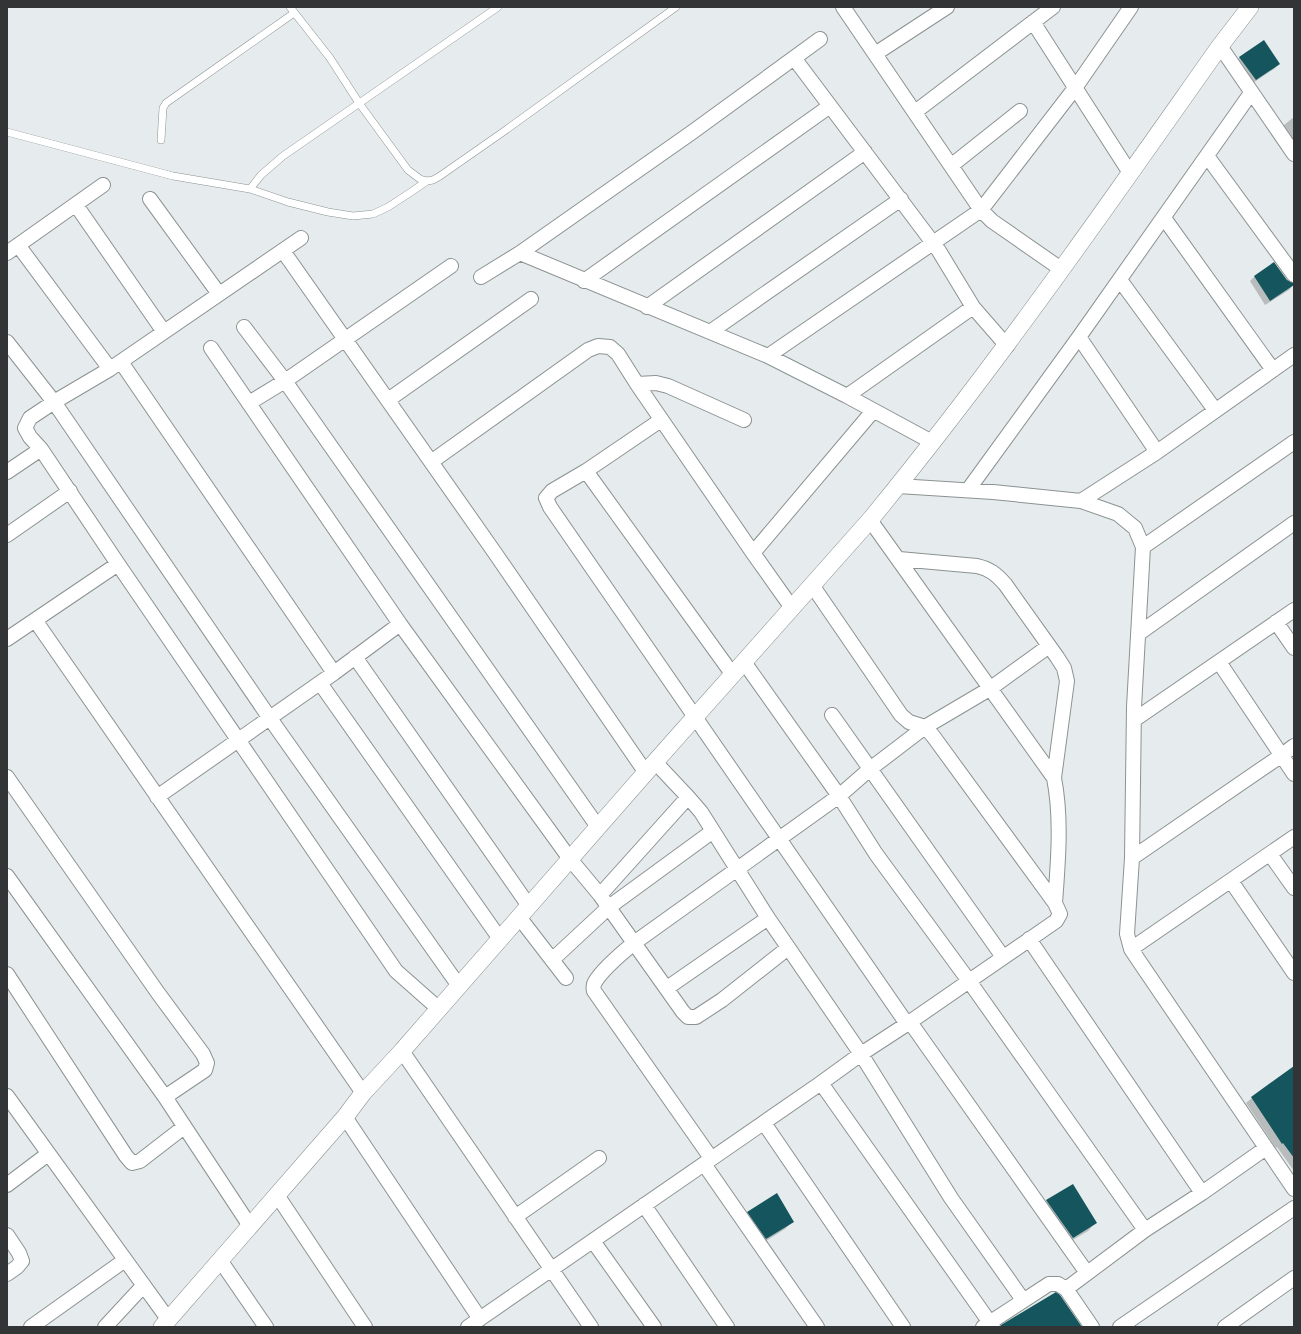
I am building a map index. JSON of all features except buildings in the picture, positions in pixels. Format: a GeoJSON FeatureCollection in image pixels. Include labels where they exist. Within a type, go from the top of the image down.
{"type":"FeatureCollection","features":[{"type":"Feature","properties":{"kind":"street"},"geometry":{"type":"LineString","coordinates":[[844,7],[981,210],[992,221],[1061,269]]}},
{"type":"Feature","properties":{"kind":"street"},"geometry":{"type":"LineString","coordinates":[[875,54],[947,7]]}},
{"type":"Feature","properties":{"kind":"street"},"geometry":{"type":"LineString","coordinates":[[915,112],[1052,7]]}},
{"type":"Feature","properties":{"kind":"street"},"geometry":{"type":"LineString","coordinates":[[768,356],[981,210],[1075,88],[1132,7]]}},
{"type":"Feature","properties":{"kind":"street"},"geometry":{"type":"LineString","coordinates":[[7,1096],[125,1260],[143,1286],[165,1323],[345,1117],[363,1093],[402,1051],[650,767],[870,520],[1007,346],[1220,46],[1250,7]]}},
{"type":"Feature","properties":{"kind":"street"},"geometry":{"type":"LineString","coordinates":[[1033,22],[1130,173]]}},
{"type":"Feature","properties":{"kind":"street"},"geometry":{"type":"LineString","coordinates":[[481,277],[520,253],[691,133],[820,39]]}},
{"type":"Feature","properties":{"kind":"street"},"geometry":{"type":"LineString","coordinates":[[1220,46],[1294,154]]}},
{"type":"Feature","properties":{"kind":"street"},"geometry":{"type":"LineString","coordinates":[[794,58],[901,199],[932,244],[939,251],[973,307],[1007,346]]}},
{"type":"Feature","properties":{"kind":"street"},"geometry":{"type":"LineString","coordinates":[[968,490],[1120,280],[1251,93]]}},
{"type":"Feature","properties":{"kind":"street"},"geometry":{"type":"LineString","coordinates":[[584,281],[830,106]]}},
{"type":"Feature","properties":{"kind":"street"},"geometry":{"type":"LineString","coordinates":[[952,165],[1020,111]]}},
{"type":"Feature","properties":{"kind":"street"},"geometry":{"type":"LineString","coordinates":[[647,307],[865,152]]}},
{"type":"Feature","properties":{"kind":"street"},"geometry":{"type":"LineString","coordinates":[[1207,156],[1294,275]]}},
{"type":"Feature","properties":{"kind":"street"},"geometry":{"type":"LineString","coordinates":[[102,185],[12,249],[116,365],[334,673]]}},
{"type":"Feature","properties":{"kind":"street"},"geometry":{"type":"LineString","coordinates":[[150,199],[220,294]]}},
{"type":"Feature","properties":{"kind":"street"},"geometry":{"type":"LineString","coordinates":[[710,332],[901,199]]}},
{"type":"Feature","properties":{"kind":"street"},"geometry":{"type":"LineString","coordinates":[[76,204],[164,332]]}},
{"type":"Feature","properties":{"kind":"street"},"geometry":{"type":"LineString","coordinates":[[1164,218],[1273,370]]}},
{"type":"Feature","properties":{"kind":"street"},"geometry":{"type":"LineString","coordinates":[[301,238],[116,365],[30,418],[25,428],[70,491],[118,564],[396,971],[439,1009]]}},
{"type":"Feature","properties":{"kind":"street"},"geometry":{"type":"LineString","coordinates":[[283,251],[431,462],[650,767],[688,797],[701,812],[768,918],[861,1054],[951,1198],[1023,1300]]}},
{"type":"Feature","properties":{"kind":"street"},"geometry":{"type":"LineString","coordinates":[[520,253],[584,281],[768,356],[847,396],[932,442]]}},
{"type":"Feature","properties":{"kind":"street"},"geometry":{"type":"LineString","coordinates":[[249,403],[346,340],[451,266]]}},
{"type":"Feature","properties":{"kind":"street"},"geometry":{"type":"LineString","coordinates":[[1120,280],[1216,410]]}},
{"type":"Feature","properties":{"kind":"street"},"geometry":{"type":"LineString","coordinates":[[388,400],[531,298]]}},
{"type":"Feature","properties":{"kind":"street"},"geometry":{"type":"LineString","coordinates":[[847,396],[973,307]]}},
{"type":"Feature","properties":{"kind":"street"},"geometry":{"type":"LineString","coordinates":[[244,327],[285,381],[598,827]]}},
{"type":"Feature","properties":{"kind":"street"},"geometry":{"type":"LineString","coordinates":[[1079,336],[1157,452]]}},
{"type":"Feature","properties":{"kind":"street"},"geometry":{"type":"LineString","coordinates":[[7,342],[54,402],[269,718],[459,986]]}},
{"type":"Feature","properties":{"kind":"street"},"geometry":{"type":"LineString","coordinates":[[431,462],[588,350],[598,346],[610,347],[618,354],[636,384],[792,608]]}},
{"type":"Feature","properties":{"kind":"street"},"geometry":{"type":"LineString","coordinates":[[211,348],[400,624],[570,859],[609,907],[683,1012],[688,1016],[696,1017],[722,1000],[788,948]]}},
{"type":"Feature","properties":{"kind":"street"},"geometry":{"type":"LineString","coordinates":[[1081,501],[1157,452],[1294,355]]}},
{"type":"Feature","properties":{"kind":"street"},"geometry":{"type":"LineString","coordinates":[[636,384],[656,383],[668,386],[744,420]]}},
{"type":"Feature","properties":{"kind":"street"},"geometry":{"type":"LineString","coordinates":[[753,554],[873,411]]}},
{"type":"Feature","properties":{"kind":"street"},"geometry":{"type":"LineString","coordinates":[[661,420],[586,471],[552,491],[546,498],[550,507],[778,839],[1087,1273]]}},
{"type":"Feature","properties":{"kind":"street"},"geometry":{"type":"LineString","coordinates":[[1143,547],[1294,442]]}},
{"type":"Feature","properties":{"kind":"street"},"geometry":{"type":"LineString","coordinates":[[8,469],[41,449]]}},
{"type":"Feature","properties":{"kind":"street"},"geometry":{"type":"LineString","coordinates":[[586,471],[839,796],[876,854],[969,981],[1145,1230]]}},
{"type":"Feature","properties":{"kind":"street"},"geometry":{"type":"LineString","coordinates":[[898,486],[968,490],[1081,501],[1118,514],[1134,528],[1143,547],[1134,720],[1132,858],[1127,934],[1131,949],[1294,1189]]}},
{"type":"Feature","properties":{"kind":"street"},"geometry":{"type":"LineString","coordinates":[[7,535],[70,491]]}},
{"type":"Feature","properties":{"kind":"street"},"geometry":{"type":"LineString","coordinates":[[870,520],[1054,778]]}},
{"type":"Feature","properties":{"kind":"street"},"geometry":{"type":"LineString","coordinates":[[1138,634],[1294,523]]}},
{"type":"Feature","properties":{"kind":"street"},"geometry":{"type":"LineString","coordinates":[[899,559],[977,566],[989,569],[998,575],[1005,584],[1064,668],[1067,681],[1054,778],[1058,831],[1055,904]]}},
{"type":"Feature","properties":{"kind":"street"},"geometry":{"type":"LineString","coordinates":[[7,639],[118,564]]}},
{"type":"Feature","properties":{"kind":"street"},"geometry":{"type":"LineString","coordinates":[[345,1117],[474,1323],[764,1123],[861,1054],[909,1023],[1056,921],[1060,914],[1055,904],[945,751],[924,727],[909,722],[901,716],[812,585]]}},
{"type":"Feature","properties":{"kind":"street"},"geometry":{"type":"LineString","coordinates":[[1134,720],[1294,610]]}},
{"type":"Feature","properties":{"kind":"street"},"geometry":{"type":"LineString","coordinates":[[34,620],[363,1093]]}},
{"type":"Feature","properties":{"kind":"street"},"geometry":{"type":"LineString","coordinates":[[1276,622],[1294,648]]}},
{"type":"Feature","properties":{"kind":"street"},"geometry":{"type":"LineString","coordinates":[[157,797],[320,683],[400,624]]}},
{"type":"Feature","properties":{"kind":"street"},"geometry":{"type":"LineString","coordinates":[[817,1327],[594,991],[593,987],[595,981],[612,962],[634,943],[839,796],[870,768],[924,727],[991,688],[1048,646]]}},
{"type":"Feature","properties":{"kind":"street"},"geometry":{"type":"LineString","coordinates":[[355,657],[524,912],[552,960],[566,978]]}},
{"type":"Feature","properties":{"kind":"street"},"geometry":{"type":"LineString","coordinates":[[1219,662],[1294,774]]}},
{"type":"Feature","properties":{"kind":"street"},"geometry":{"type":"LineString","coordinates":[[320,683],[500,939]]}},
{"type":"Feature","properties":{"kind":"street"},"geometry":{"type":"LineString","coordinates":[[832,715],[1003,957]]}},
{"type":"Feature","properties":{"kind":"street"},"geometry":{"type":"LineString","coordinates":[[1132,858],[1294,746]]}},
{"type":"Feature","properties":{"kind":"street"},"geometry":{"type":"LineString","coordinates":[[7,777],[158,993],[203,1054],[207,1063],[204,1070],[166,1097]]}},
{"type":"Feature","properties":{"kind":"street"},"geometry":{"type":"LineString","coordinates":[[600,895],[688,797]]}},
{"type":"Feature","properties":{"kind":"street"},"geometry":{"type":"LineString","coordinates":[[552,960],[609,907],[712,831]]}},
{"type":"Feature","properties":{"kind":"street"},"geometry":{"type":"LineString","coordinates":[[1131,949],[1294,837]]}},
{"type":"Feature","properties":{"kind":"street"},"geometry":{"type":"LineString","coordinates":[[1270,854],[1294,888]]}},
{"type":"Feature","properties":{"kind":"street"},"geometry":{"type":"LineString","coordinates":[[7,876],[166,1097],[184,1127],[250,1226]]}},
{"type":"Feature","properties":{"kind":"street"},"geometry":{"type":"LineString","coordinates":[[1231,881],[1294,973]]}},
{"type":"Feature","properties":{"kind":"street"},"geometry":{"type":"LineString","coordinates":[[667,988],[768,918]]}},
{"type":"Feature","properties":{"kind":"street"},"geometry":{"type":"LineString","coordinates":[[1029,940],[1202,1193]]}},
{"type":"Feature","properties":{"kind":"street"},"geometry":{"type":"LineString","coordinates":[[7,974],[132,1163],[140,1161],[184,1127]]}},
{"type":"Feature","properties":{"kind":"street"},"geometry":{"type":"LineString","coordinates":[[402,1051],[592,1327]]}},
{"type":"Feature","properties":{"kind":"street"},"geometry":{"type":"LineString","coordinates":[[821,1083],[988,1325],[1048,1284],[1058,1284],[1066,1289],[1092,1327]]}},
{"type":"Feature","properties":{"kind":"street"},"geometry":{"type":"LineString","coordinates":[[764,1123],[903,1327]]}},
{"type":"Feature","properties":{"kind":"street"},"geometry":{"type":"LineString","coordinates":[[1066,1289],[1145,1230],[1202,1193],[1266,1148]]}},
{"type":"Feature","properties":{"kind":"street"},"geometry":{"type":"LineString","coordinates":[[7,1185],[48,1154]]}},
{"type":"Feature","properties":{"kind":"street"},"geometry":{"type":"LineString","coordinates":[[516,1217],[599,1158]]}},
{"type":"Feature","properties":{"kind":"street"},"geometry":{"type":"LineString","coordinates":[[277,1195],[365,1327]]}},
{"type":"Feature","properties":{"kind":"street"},"geometry":{"type":"LineString","coordinates":[[644,1205],[727,1327]]}},
{"type":"Feature","properties":{"kind":"street"},"geometry":{"type":"LineString","coordinates":[[1120,1327],[1294,1208]]}},
{"type":"Feature","properties":{"kind":"street"},"geometry":{"type":"LineString","coordinates":[[7,1235],[19,1253],[22,1261],[18,1267],[7,1274]]}},
{"type":"Feature","properties":{"kind":"street"},"geometry":{"type":"LineString","coordinates":[[593,1240],[654,1327]]}},
{"type":"Feature","properties":{"kind":"street"},"geometry":{"type":"LineString","coordinates":[[31,1327],[125,1260]]}},
{"type":"Feature","properties":{"kind":"street"},"geometry":{"type":"LineString","coordinates":[[220,1260],[266,1327]]}},
{"type":"Feature","properties":{"kind":"street"},"geometry":{"type":"LineString","coordinates":[[1225,1327],[1294,1278]]}},
{"type":"Feature","properties":{"kind":"street"},"geometry":{"type":"LineString","coordinates":[[105,1327],[143,1286]]}},
{"type":"Feature","properties":{"kind":"lane"},"geometry":{"type":"LineString","coordinates":[[250,190],[269,167],[498,7]]}},
{"type":"Feature","properties":{"kind":"lane"},"geometry":{"type":"LineString","coordinates":[[161,140],[163,108],[166,103],[292,10],[330,58],[359,103],[408,170],[420,179],[427,181],[433,180],[503,132],[676,7]]}},
{"type":"Feature","properties":{"kind":"lane"},"geometry":{"type":"LineString","coordinates":[[7,132],[173,176],[250,190],[288,202],[328,212],[353,216],[373,214],[388,207],[427,181]]}}]}
